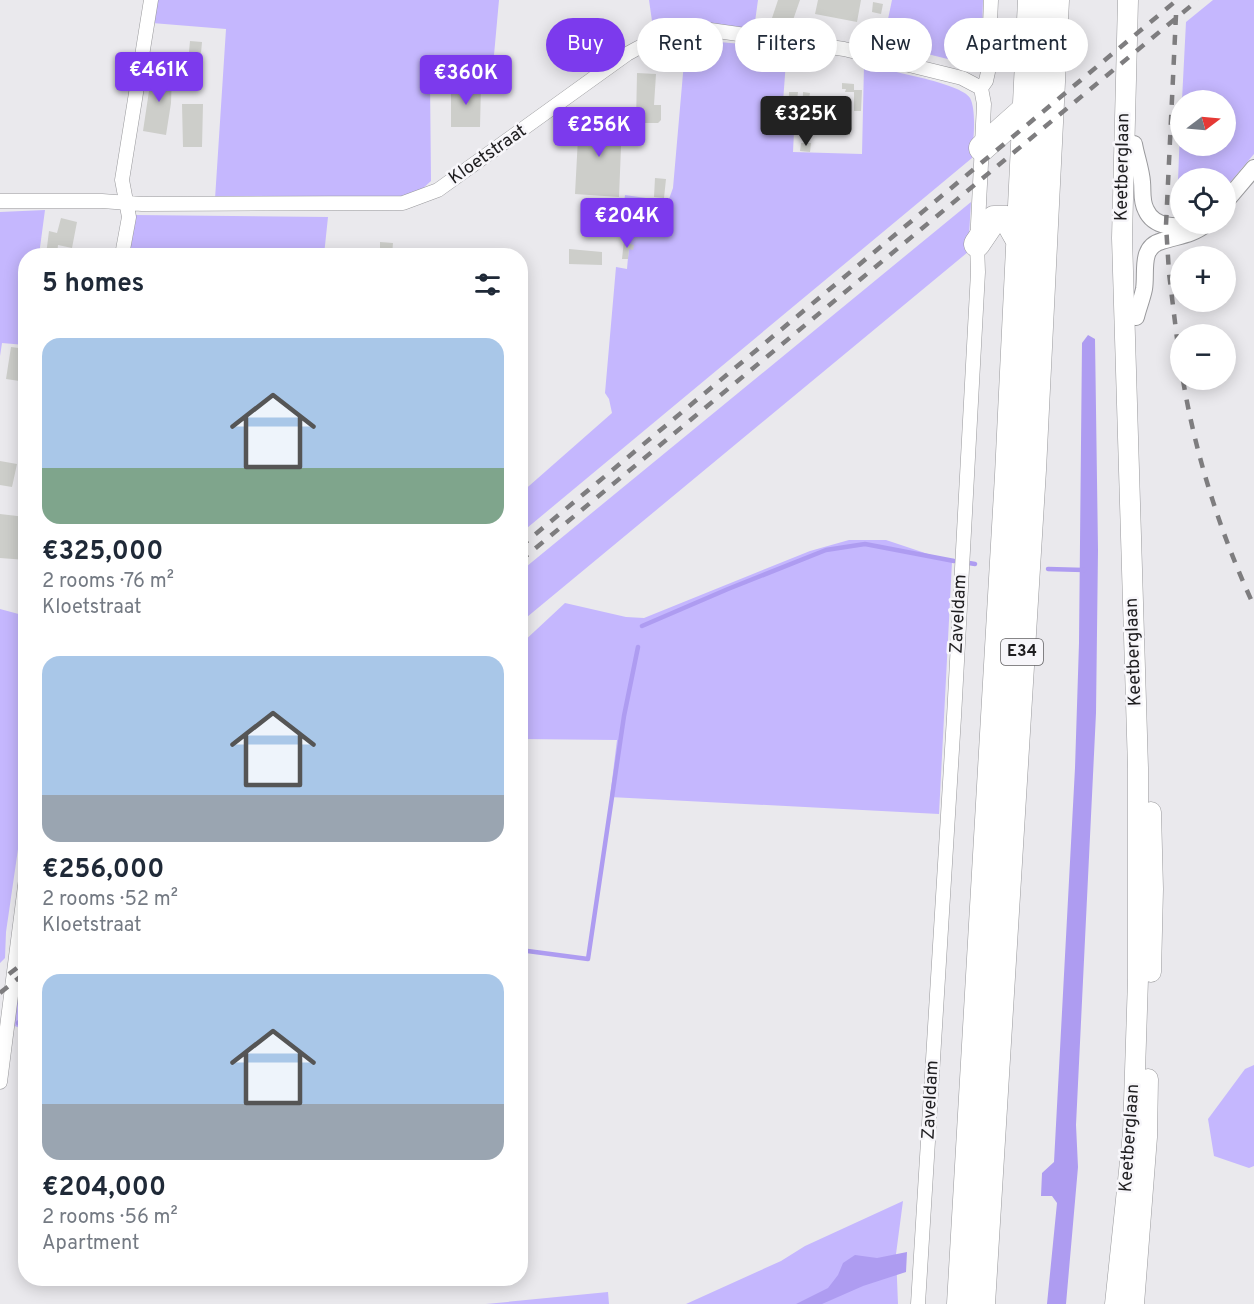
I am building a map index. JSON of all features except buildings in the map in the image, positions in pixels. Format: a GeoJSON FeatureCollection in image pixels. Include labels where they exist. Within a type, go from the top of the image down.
{"type":"FeatureCollection","features":[{"type":"Feature","properties":{"kind":"highway","name":"E34"},"geometry":{"type":"LineString","coordinates":[[960,1304],[1028,108],[1031,0]]}},
{"type":"Feature","properties":{"kind":"highway","name":"E34"},"geometry":{"type":"LineString","coordinates":[[982,1304],[1033,470],[1056,0]]}},
{"type":"Feature","properties":{"kind":"highway"},"geometry":{"type":"LineString","coordinates":[[982,148],[1028,108]]}},
{"type":"Feature","properties":{"kind":"highway"},"geometry":{"type":"LineString","coordinates":[[977,244],[994,219],[1007,219],[1020,242]]}},
{"type":"Feature","properties":{"kind":"main road","name":"Keetberglaan"},"geometry":{"type":"LineString","coordinates":[[1115,1304],[1133,1133],[1138,979],[1138,768],[1122,238],[1128,0]]}},
{"type":"Feature","properties":{"kind":"main road","name":"Keetberglaan"},"geometry":{"type":"LineString","coordinates":[[1134,1304],[1147,1137],[1153,889],[1136,317],[1134,144],[1140,0]]}},
{"type":"Feature","properties":{"kind":"street"},"geometry":{"type":"LineString","coordinates":[[123,248],[129,217],[122,180],[151,0]]}},
{"type":"Feature","properties":{"kind":"street","name":"Zaveldam"},"geometry":{"type":"LineString","coordinates":[[918,1304],[976,320],[977,244],[984,104],[981,88],[988,72],[992,0]]}},
{"type":"Feature","properties":{"kind":"street","name":"Kloetstraat"},"geometry":{"type":"LineString","coordinates":[[0,201],[403,203],[438,190],[627,54],[671,32],[688,29],[704,29],[844,49],[962,78],[981,88]]}},
{"type":"Feature","properties":{"kind":"street"},"geometry":{"type":"LineString","coordinates":[[1134,144],[1142,181],[1143,202],[1149,216],[1159,223],[1170,225]]}},
{"type":"Feature","properties":{"kind":"street"},"geometry":{"type":"LineString","coordinates":[[1236,189],[1254,168]]}},
{"type":"Feature","properties":{"kind":"street"},"geometry":{"type":"LineString","coordinates":[[1136,317],[1144,288],[1144,260],[1148,251],[1160,241],[1186,234]]}},
{"type":"Feature","properties":{"kind":"street"},"geometry":{"type":"LineString","coordinates":[[0,1082],[18,941]]}},
{"type":"Feature","properties":{"kind":"shaded area"},"geometry":{"type":"Polygon","coordinates":[[[156,0],[499,0],[492,77],[445,75],[445,80],[430,80],[431,181],[420,191],[381,200],[215,199],[226,29],[152,23],[156,0]]]}},
{"type":"Feature","properties":{"kind":"shaded area"},"geometry":{"type":"Polygon","coordinates":[[[649,0],[758,0],[756,18],[735,18],[735,28],[723,27],[723,18],[652,18],[649,0]]]}},
{"type":"Feature","properties":{"kind":"shaded area"},"geometry":{"type":"Polygon","coordinates":[[[892,0],[983,0],[982,18],[944,18],[944,58],[932,55],[932,18],[888,18],[892,0]]]}},
{"type":"Feature","properties":{"kind":"shaded area"},"geometry":{"type":"Polygon","coordinates":[[[1213,0],[1254,0],[1254,154],[1236,175],[1236,168],[1178,168],[1179,156],[1236,156],[1236,90],[1183,90],[1186,22],[1213,0]]]}},
{"type":"Feature","properties":{"kind":"shaded area"},"geometry":{"type":"Polygon","coordinates":[[[723,42],[735,43],[735,72],[785,72],[781,129],[794,131],[793,152],[862,154],[864,72],[895,72],[938,82],[964,92],[972,104],[974,127],[972,158],[528,527],[528,487],[612,413],[605,393],[616,267],[627,269],[630,235],[620,234],[625,195],[660,200],[669,199],[673,188],[683,72],[723,72],[723,42]]]}},
{"type":"Feature","properties":{"kind":"shaded area"},"geometry":{"type":"Polygon","coordinates":[[[971,202],[968,252],[528,616],[528,565],[971,202]]]}},
{"type":"Feature","properties":{"kind":"shaded area"},"geometry":{"type":"Polygon","coordinates":[[[45,210],[40,248],[18,248],[18,344],[2,343],[0,356],[0,212],[45,210]]]}},
{"type":"Feature","properties":{"kind":"shaded area"},"geometry":{"type":"Polygon","coordinates":[[[135,215],[328,217],[325,248],[130,248],[135,215]]]}},
{"type":"Feature","properties":{"kind":"shaded area"},"geometry":{"type":"Polygon","coordinates":[[[1088,335],[1095,339],[1098,550],[1096,713],[1076,1125],[1078,1167],[1066,1304],[1047,1304],[1057,1203],[1052,1196],[1041,1196],[1042,1173],[1054,1162],[1075,768],[1079,643],[1082,343],[1088,335]]]}},
{"type":"Feature","properties":{"kind":"shaded area"},"geometry":{"type":"Polygon","coordinates":[[[849,540],[886,540],[952,562],[939,814],[610,797],[617,740],[528,739],[528,637],[565,603],[626,617],[644,618],[810,551],[849,540]]]}},
{"type":"Feature","properties":{"kind":"shaded area"},"geometry":{"type":"Polygon","coordinates":[[[0,609],[18,614],[18,849],[6,932],[5,958],[0,963],[0,609]]]}},
{"type":"Feature","properties":{"kind":"shaded area"},"geometry":{"type":"Polygon","coordinates":[[[18,992],[18,1027],[12,1025],[18,992]]]}},
{"type":"Feature","properties":{"kind":"shaded area"},"geometry":{"type":"Polygon","coordinates":[[[1254,1065],[1254,1166],[1249,1168],[1214,1156],[1208,1119],[1245,1069],[1254,1065]]]}},
{"type":"Feature","properties":{"kind":"shaded area"},"geometry":{"type":"Polygon","coordinates":[[[903,1201],[896,1254],[898,1304],[686,1304],[781,1261],[805,1246],[903,1201]]]}},
{"type":"Feature","properties":{"kind":"shaded area"},"geometry":{"type":"Polygon","coordinates":[[[907,1252],[906,1272],[863,1286],[822,1304],[796,1304],[828,1288],[838,1275],[843,1263],[855,1255],[877,1258],[907,1252]]]}},
{"type":"Feature","properties":{"kind":"shaded area"},"geometry":{"type":"Polygon","coordinates":[[[608,1292],[609,1304],[486,1304],[608,1292]]]}},
{"type":"Feature","properties":{"kind":"waterway"},"geometry":{"type":"LineString","coordinates":[[642,626],[826,550],[865,544],[954,561]]}},
{"type":"Feature","properties":{"kind":"waterway"},"geometry":{"type":"LineString","coordinates":[[969,563],[975,564]]}},
{"type":"Feature","properties":{"kind":"waterway"},"geometry":{"type":"LineString","coordinates":[[1048,569],[1084,570]]}},
{"type":"Feature","properties":{"kind":"waterway"},"geometry":{"type":"LineString","coordinates":[[528,951],[588,959],[624,716],[638,647]]}},
{"type":"Feature","properties":{"kind":"railway"},"geometry":{"type":"LineString","coordinates":[[528,540],[1177,0]]}},
{"type":"Feature","properties":{"kind":"railway"},"geometry":{"type":"LineString","coordinates":[[528,554],[1198,0]]}},
{"type":"Feature","properties":{"kind":"railway"},"geometry":{"type":"LineString","coordinates":[[1175,324],[1166,225],[1176,15]]}},
{"type":"Feature","properties":{"kind":"railway"},"geometry":{"type":"LineString","coordinates":[[1185,390],[1202,467],[1220,524],[1254,606]]}},
{"type":"Feature","properties":{"kind":"railway"},"geometry":{"type":"LineString","coordinates":[[9,974],[18,967]]}},
{"type":"Feature","properties":{"kind":"railway"},"geometry":{"type":"LineString","coordinates":[[0,993],[18,978]]}}]}
